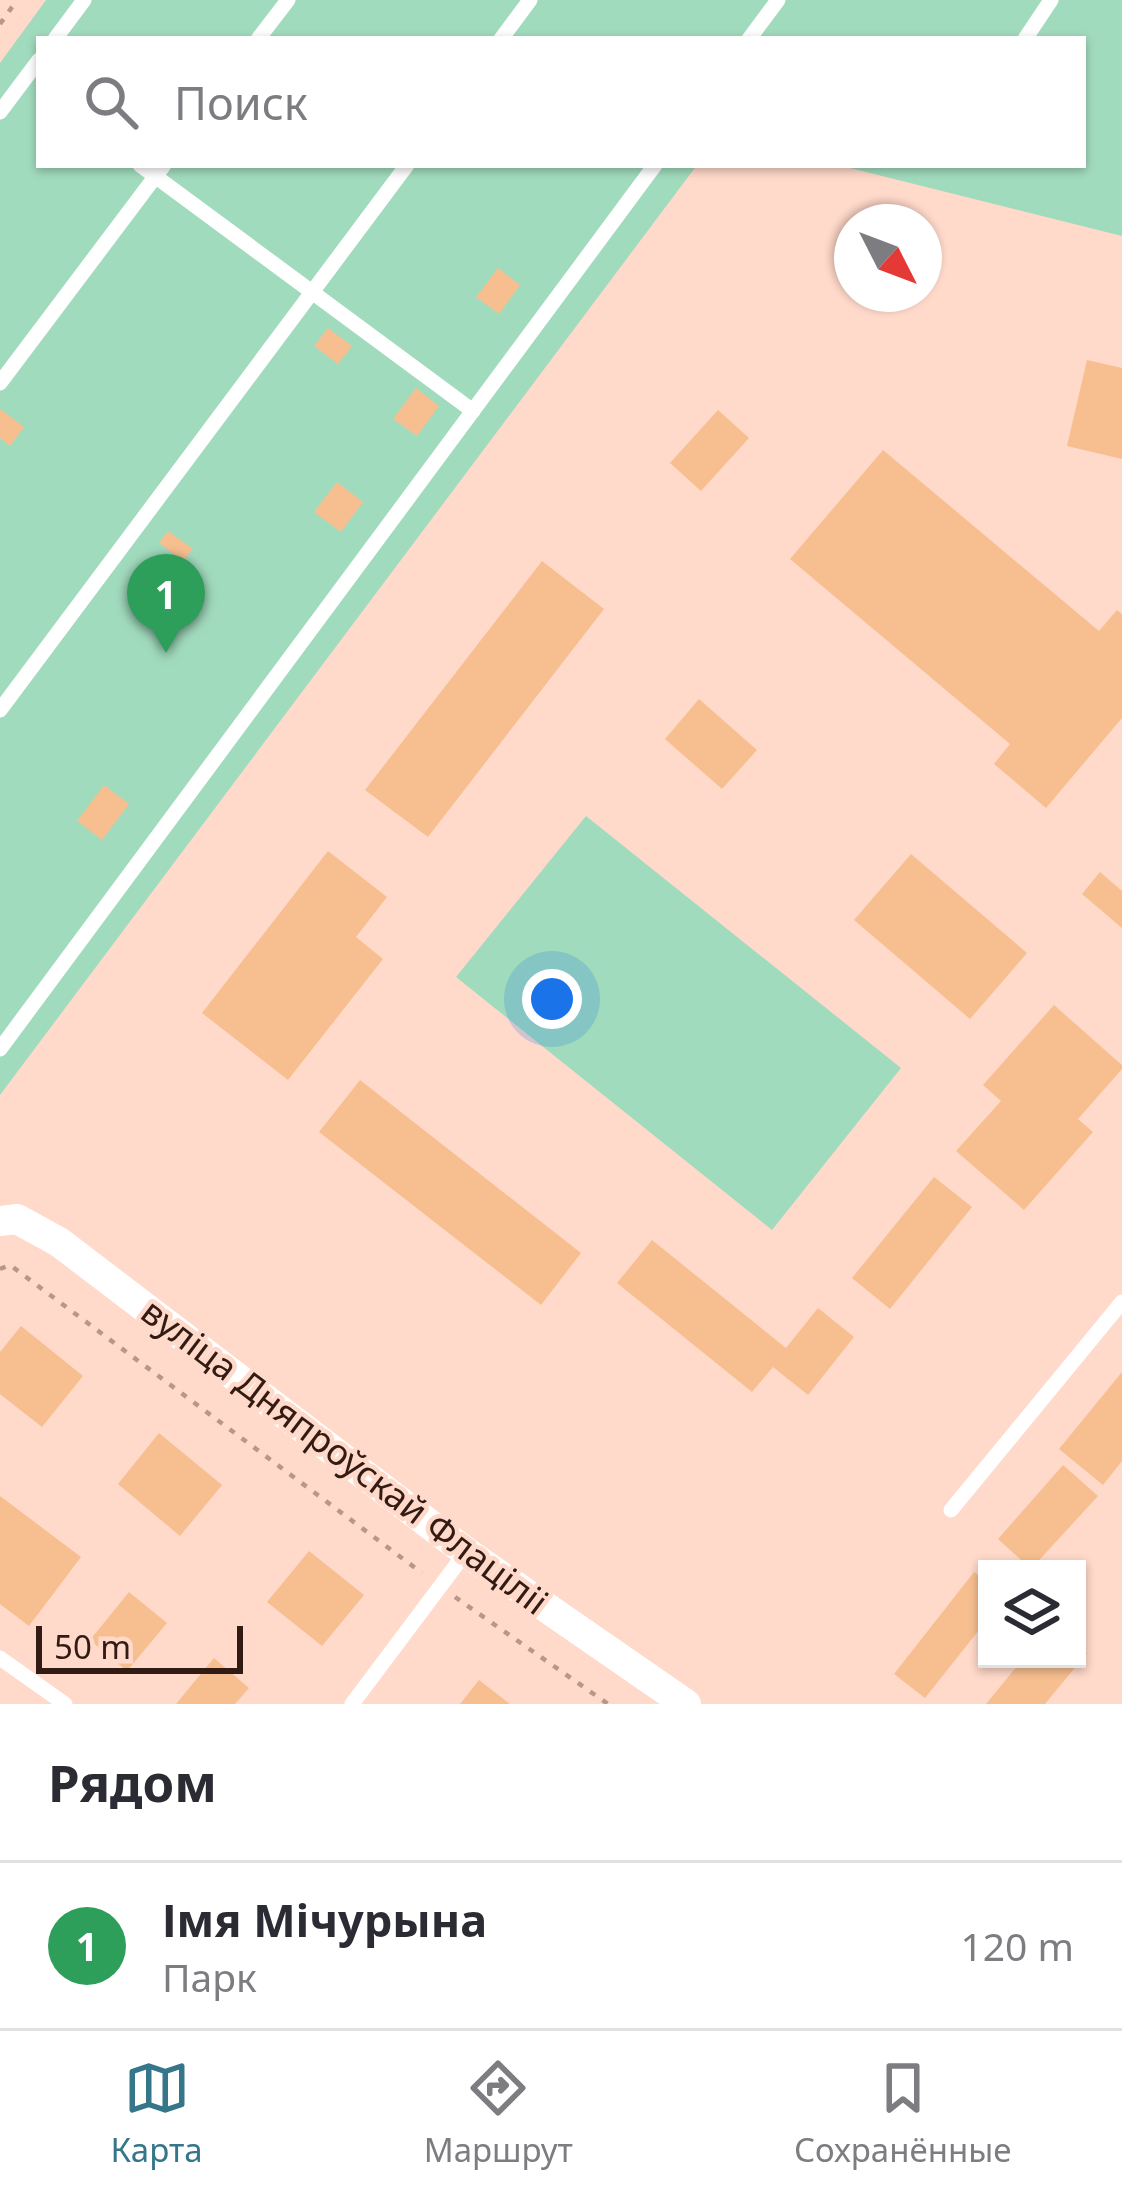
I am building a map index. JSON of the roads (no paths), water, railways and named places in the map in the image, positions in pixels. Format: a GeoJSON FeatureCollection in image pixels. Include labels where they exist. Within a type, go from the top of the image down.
{"type":"FeatureCollection","features":[{"type":"Feature","properties":{"kind":"street","name":"вуліца Дняпроўскай Флаціліі"},"geometry":{"type":"LineString","coordinates":[[0,1221],[17,1219],[59,1242],[466,1552],[686,1704]]}},
{"type":"Feature","properties":{"kind":"lane"},"geometry":{"type":"LineString","coordinates":[[57,36],[84,0]]}},
{"type":"Feature","properties":{"kind":"lane"},"geometry":{"type":"LineString","coordinates":[[260,36],[288,0]]}},
{"type":"Feature","properties":{"kind":"lane"},"geometry":{"type":"LineString","coordinates":[[503,36],[530,0]]}},
{"type":"Feature","properties":{"kind":"lane"},"geometry":{"type":"LineString","coordinates":[[751,36],[778,0]]}},
{"type":"Feature","properties":{"kind":"lane"},"geometry":{"type":"LineString","coordinates":[[1027,36],[1051,0]]}},
{"type":"Feature","properties":{"kind":"lane"},"geometry":{"type":"LineString","coordinates":[[0,112],[36,64]]}},
{"type":"Feature","properties":{"kind":"lane"},"geometry":{"type":"LineString","coordinates":[[24,80],[36,88]]}},
{"type":"Feature","properties":{"kind":"lane"},"geometry":{"type":"LineString","coordinates":[[0,710],[405,168]]}},
{"type":"Feature","properties":{"kind":"lane"},"geometry":{"type":"LineString","coordinates":[[4,1037],[654,168]]}},
{"type":"Feature","properties":{"kind":"lane"},"geometry":{"type":"LineString","coordinates":[[0,382],[159,171],[473,411]]}},
{"type":"Feature","properties":{"kind":"lane"},"geometry":{"type":"LineString","coordinates":[[951,1510],[1122,1301]]}},
{"type":"Feature","properties":{"kind":"lane"},"geometry":{"type":"LineString","coordinates":[[352,1704],[466,1552]]}},
{"type":"Feature","properties":{"kind":"lane"},"geometry":{"type":"LineString","coordinates":[[0,1658],[65,1704]]}},
{"type":"Feature","properties":{"kind":"place","name":"Імя Мічурына"},"geometry":{"type":"Point","coordinates":[166,653]}}]}
